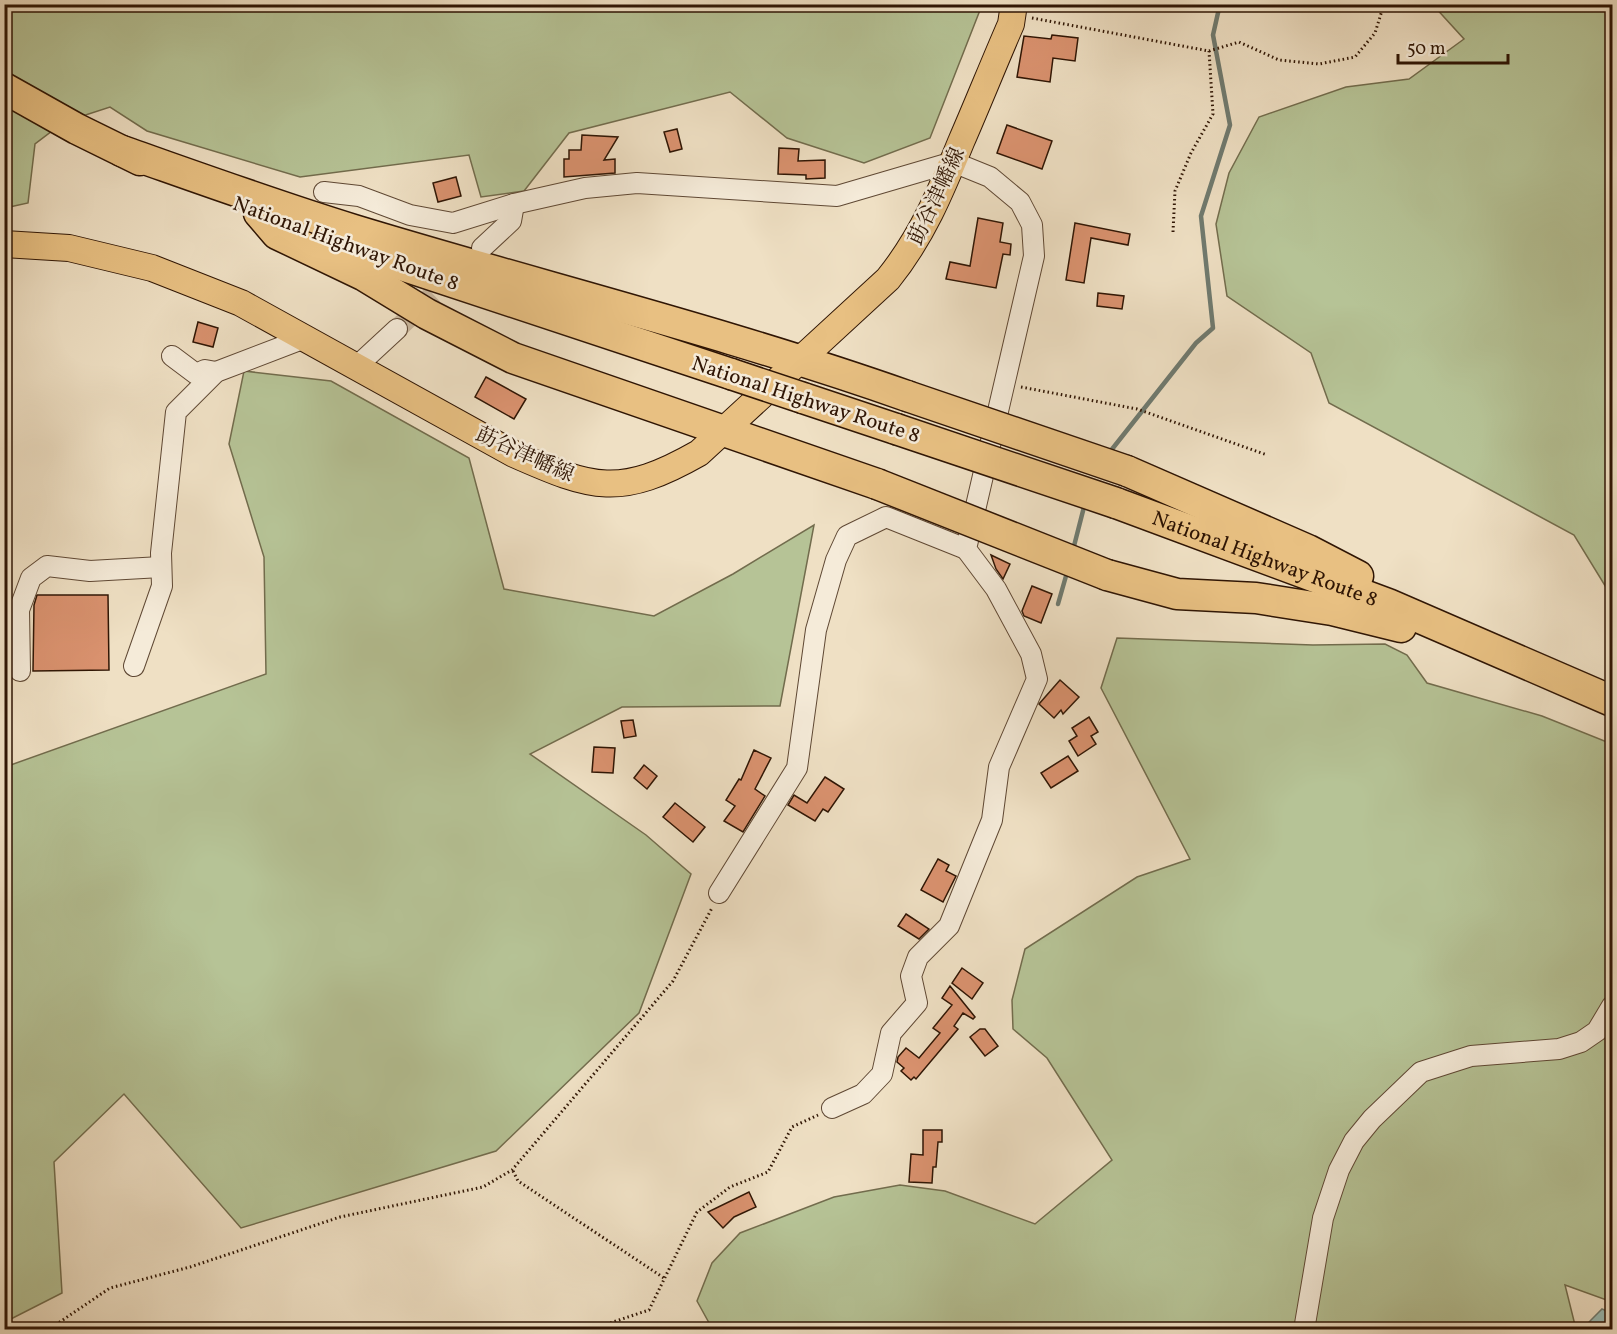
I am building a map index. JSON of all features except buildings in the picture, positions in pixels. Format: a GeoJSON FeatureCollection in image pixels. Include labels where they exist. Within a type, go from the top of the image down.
{"type":"FeatureCollection","features":[{"type":"Feature","properties":{"kind":"highway","name":"National Highway Route 8"},"geometry":{"type":"LineString","coordinates":[[4,88],[122,151],[259,213],[384,261],[1116,502],[1420,618],[1612,703]]}},
{"type":"Feature","properties":{"kind":"highway"},"geometry":{"type":"LineString","coordinates":[[122,151],[353,229],[802,359],[1127,471],[1308,550],[1390,593],[1420,618]]}},
{"type":"Feature","properties":{"kind":"highway"},"geometry":{"type":"LineString","coordinates":[[259,213],[277,234],[363,276],[427,314],[513,358],[878,484],[1107,575],[1178,594],[1256,598],[1366,618],[1400,627],[1552,685],[1612,703]]}},
{"type":"Feature","properties":{"kind":"main road","name":"莇谷津幡線"},"geometry":{"type":"LineString","coordinates":[[4,244],[69,248],[152,268],[241,303],[513,454],[555,472],[593,483],[637,482],[670,469],[699,453],[888,279],[908,254],[926,224],[1011,24],[1013,9]]}},
{"type":"Feature","properties":{"kind":"street"},"geometry":{"type":"LineString","coordinates":[[324,192],[359,196],[410,215],[453,223],[514,204],[585,188],[637,183],[837,196],[952,162],[990,177],[1020,202],[1032,225],[1034,256],[966,549]]}},
{"type":"Feature","properties":{"kind":"street"},"geometry":{"type":"LineString","coordinates":[[482,248],[511,221],[514,204]]}},
{"type":"Feature","properties":{"kind":"street"},"geometry":{"type":"LineString","coordinates":[[357,366],[397,329]]}},
{"type":"Feature","properties":{"kind":"street"},"geometry":{"type":"LineString","coordinates":[[134,666],[162,586],[161,567],[176,412],[216,372],[305,338]]}},
{"type":"Feature","properties":{"kind":"street"},"geometry":{"type":"LineString","coordinates":[[172,356],[196,374],[206,370],[216,372]]}},
{"type":"Feature","properties":{"kind":"street"},"geometry":{"type":"LineString","coordinates":[[719,893],[797,768],[816,630],[836,560],[847,536],[886,517],[966,549],[1001,598],[1031,654],[1037,679],[999,767],[992,820],[949,926],[918,957],[911,976],[917,1003],[891,1033],[882,1074],[863,1094],[832,1108]]}},
{"type":"Feature","properties":{"kind":"street"},"geometry":{"type":"LineString","coordinates":[[20,671],[19,610],[31,578],[47,566],[90,571],[161,567]]}},
{"type":"Feature","properties":{"kind":"street"},"geometry":{"type":"LineString","coordinates":[[1304,1329],[1323,1218],[1338,1170],[1354,1141],[1372,1119],[1421,1072],[1471,1056],[1559,1050],[1581,1042],[1597,1031],[1612,1006]]}},
{"type":"Feature","properties":{"kind":"path"},"geometry":{"type":"LineString","coordinates":[[1013,9],[1209,51],[1239,42],[1279,60],[1318,64],[1355,57],[1375,33],[1384,4]]}},
{"type":"Feature","properties":{"kind":"path"},"geometry":{"type":"LineString","coordinates":[[1173,232],[1175,190],[1191,153],[1213,114],[1209,51]]}},
{"type":"Feature","properties":{"kind":"path"},"geometry":{"type":"LineString","coordinates":[[1005,383],[1137,409],[1267,454]]}},
{"type":"Feature","properties":{"kind":"path"},"geometry":{"type":"LineString","coordinates":[[48,1329],[110,1288],[190,1267],[339,1217],[483,1187],[512,1170],[673,981],[719,893]]}},
{"type":"Feature","properties":{"kind":"path"},"geometry":{"type":"LineString","coordinates":[[589,1329],[649,1310],[697,1212],[730,1187],[768,1172],[792,1127],[832,1108]]}},
{"type":"Feature","properties":{"kind":"path"},"geometry":{"type":"LineString","coordinates":[[512,1170],[518,1181],[664,1278]]}},
{"type":"Feature","properties":{"kind":"green space"},"geometry":{"type":"Polygon","coordinates":[[[5,5],[982,5],[930,138],[864,163],[787,138],[730,92],[569,133],[524,191],[481,197],[469,155],[300,177],[147,131],[110,107],[64,122],[35,144],[28,203],[5,208],[5,5]]]}},
{"type":"Feature","properties":{"kind":"green space"},"geometry":{"type":"Polygon","coordinates":[[[1433,5],[1612,5],[1612,597],[1574,535],[1329,403],[1311,353],[1227,296],[1216,224],[1229,173],[1259,117],[1346,87],[1409,79],[1464,39],[1433,5]]]}},
{"type":"Feature","properties":{"kind":"green space"},"geometry":{"type":"Polygon","coordinates":[[[244,371],[331,381],[469,458],[504,589],[654,616],[733,574],[814,525],[780,706],[622,707],[530,754],[646,835],[691,874],[639,1013],[496,1151],[241,1228],[124,1094],[54,1162],[62,1293],[5,1322],[5,767],[266,674],[264,557],[229,444],[244,371]]]}},
{"type":"Feature","properties":{"kind":"green space"},"geometry":{"type":"Polygon","coordinates":[[[1117,638],[1313,645],[1385,644],[1407,655],[1427,683],[1542,716],[1612,744],[1612,1302],[1565,1285],[1576,1329],[713,1330],[697,1301],[712,1263],[740,1233],[834,1197],[900,1185],[945,1191],[1035,1224],[1112,1160],[1047,1058],[1013,1029],[1012,1000],[1025,949],[1137,877],[1190,859],[1101,688],[1117,638]]]}},
{"type":"Feature","properties":{"kind":"water"},"geometry":{"type":"Polygon","coordinates":[[[1602,1309],[1612,1313],[1612,1329],[1595,1329],[1587,1324],[1602,1309]]]}},
{"type":"Feature","properties":{"kind":"waterway"},"geometry":{"type":"LineString","coordinates":[[1109,453],[1196,343],[1213,328],[1201,216],[1230,125],[1213,35],[1220,4]]}},
{"type":"Feature","properties":{"kind":"waterway"},"geometry":{"type":"LineString","coordinates":[[1073,550],[1085,503]]}},
{"type":"Feature","properties":{"kind":"waterway"},"geometry":{"type":"LineString","coordinates":[[1058,604],[1068,569]]}},
{"type":"Feature","properties":{"kind":"tunnel"},"geometry":{"type":"LineString","coordinates":[[397,329],[454,275]]}}]}
